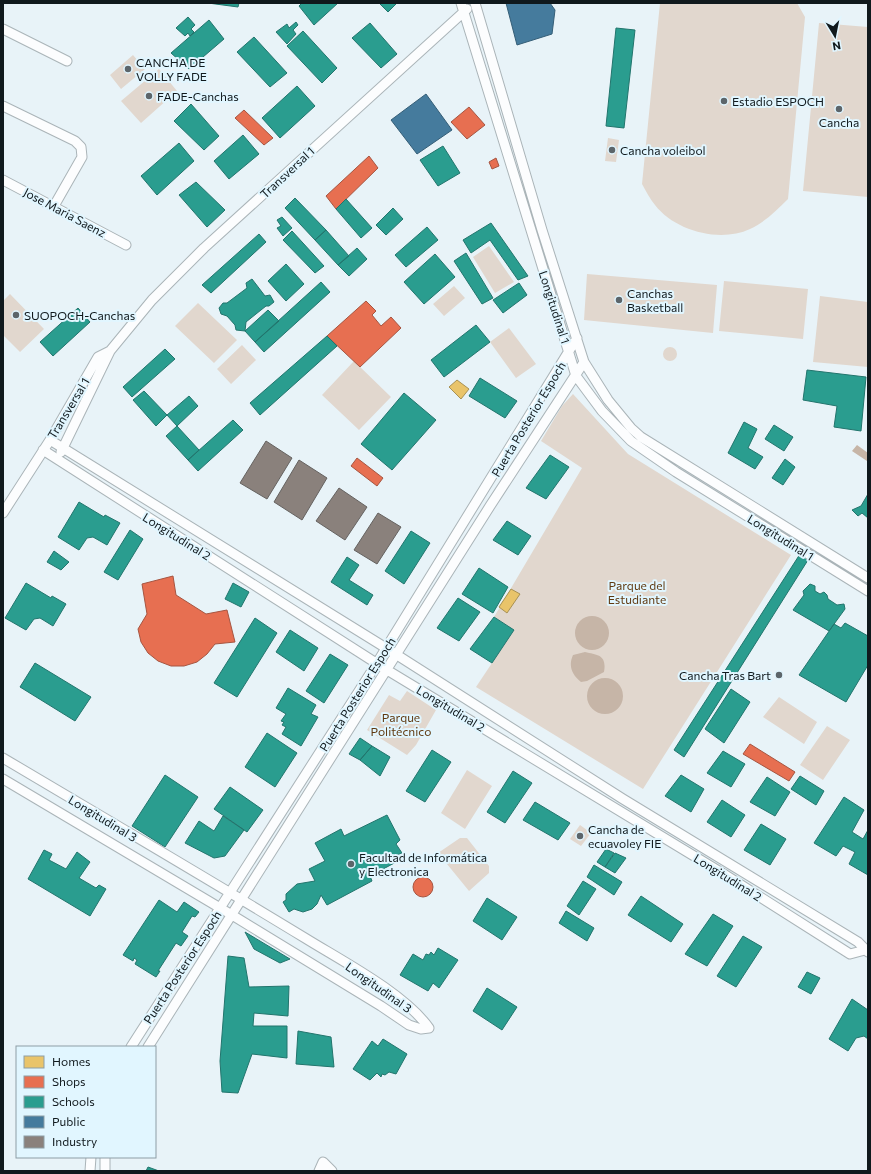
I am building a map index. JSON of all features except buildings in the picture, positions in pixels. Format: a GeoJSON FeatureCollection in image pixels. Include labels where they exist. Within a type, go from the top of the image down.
{"type":"FeatureCollection","features":[{"type":"Feature","properties":{"kind":"street","name":"Longitudinal 1"},"geometry":{"type":"LineString","coordinates":[[461,3],[576,374],[602,410],[631,441],[676,472],[868,591]]}},
{"type":"Feature","properties":{"kind":"street","name":"Longitudinal 1"},"geometry":{"type":"LineString","coordinates":[[475,3],[535,208],[584,362],[608,400],[631,428],[641,437],[868,578]]}},
{"type":"Feature","properties":{"kind":"street","name":"Transversal 1"},"geometry":{"type":"LineString","coordinates":[[57,460],[110,351],[152,300],[204,248],[475,3]]}},
{"type":"Feature","properties":{"kind":"street"},"geometry":{"type":"LineString","coordinates":[[3,29],[67,61]]}},
{"type":"Feature","properties":{"kind":"street"},"geometry":{"type":"LineString","coordinates":[[3,106],[75,141],[81,147],[82,157],[54,206]]}},
{"type":"Feature","properties":{"kind":"street","name":"Jose Maria Saenz"},"geometry":{"type":"LineString","coordinates":[[3,180],[126,245]]}},
{"type":"Feature","properties":{"kind":"street","name":"Puerta Posterior Espoch"},"geometry":{"type":"LineString","coordinates":[[132,1046],[377,663],[577,338]]}},
{"type":"Feature","properties":{"kind":"street","name":"Transversal 1"},"geometry":{"type":"LineString","coordinates":[[3,513],[50,440],[98,357],[110,351]]}},
{"type":"Feature","properties":{"kind":"street","name":"Puerta Posterior Espoch"},"geometry":{"type":"LineString","coordinates":[[149,1046],[490,506],[584,362]]}},
{"type":"Feature","properties":{"kind":"street","name":"Longitudinal 2"},"geometry":{"type":"LineString","coordinates":[[50,440],[386,648],[660,822],[858,942],[866,951]]}},
{"type":"Feature","properties":{"kind":"street","name":"Longitudinal 2"},"geometry":{"type":"LineString","coordinates":[[43,450],[387,670],[654,832],[850,954],[866,951]]}},
{"type":"Feature","properties":{"kind":"street"},"geometry":{"type":"LineString","coordinates":[[267,593],[276,580]]}},
{"type":"Feature","properties":{"kind":"street","name":"Longitudinal 3"},"geometry":{"type":"LineString","coordinates":[[3,758],[241,899],[370,978],[410,1007],[420,1016],[429,1028],[421,1029],[409,1026],[381,1006],[232,915],[3,779]]}},
{"type":"Feature","properties":{"kind":"street"},"geometry":{"type":"LineString","coordinates":[[654,832],[660,822]]}},
{"type":"Feature","properties":{"kind":"street"},"geometry":{"type":"LineString","coordinates":[[90,1171],[91,1158]]}},
{"type":"Feature","properties":{"kind":"street"},"geometry":{"type":"LineString","coordinates":[[105,1158],[105,1171]]}},
{"type":"Feature","properties":{"kind":"street"},"geometry":{"type":"LineString","coordinates":[[319,1171],[323,1162],[332,1171]]}},
{"type":"Feature","properties":{"kind":"green space","name":"Estadio ESPOCH"},"geometry":{"type":"Polygon","coordinates":[[[660,3],[797,3],[805,17],[788,199],[765,220],[750,229],[725,235],[699,232],[686,228],[674,222],[653,203],[642,184],[660,3]]]}},
{"type":"Feature","properties":{"kind":"green space","name":"Cancha"},"geometry":{"type":"Polygon","coordinates":[[[819,23],[868,27],[868,197],[803,191],[819,23]]]}},
{"type":"Feature","properties":{"kind":"green space"},"geometry":{"type":"Polygon","coordinates":[[[133,55],[145,69],[121,89],[110,75],[133,55]]]}},
{"type":"Feature","properties":{"kind":"green space","name":"FADE-Canchas"},"geometry":{"type":"Polygon","coordinates":[[[159,69],[177,91],[141,123],[121,101],[159,69]]]}},
{"type":"Feature","properties":{"kind":"green space","name":"Cancha voleibol"},"geometry":{"type":"Polygon","coordinates":[[[608,138],[619,140],[616,162],[605,161],[608,138]]]}},
{"type":"Feature","properties":{"kind":"green space"},"geometry":{"type":"Polygon","coordinates":[[[489,246],[514,282],[495,293],[473,257],[489,246]]]}},
{"type":"Feature","properties":{"kind":"green space"},"geometry":{"type":"Polygon","coordinates":[[[587,274],[717,285],[713,333],[584,320],[587,274]]]}},
{"type":"Feature","properties":{"kind":"green space"},"geometry":{"type":"Polygon","coordinates":[[[724,281],[808,289],[803,339],[719,331],[724,281]]]}},
{"type":"Feature","properties":{"kind":"green space"},"geometry":{"type":"Polygon","coordinates":[[[454,286],[465,298],[444,316],[433,304],[454,286]]]}},
{"type":"Feature","properties":{"kind":"green space","name":"SUOPOCH-Canchas"},"geometry":{"type":"Polygon","coordinates":[[[10,294],[44,329],[20,352],[3,335],[3,301],[10,294]]]}},
{"type":"Feature","properties":{"kind":"green space"},"geometry":{"type":"Polygon","coordinates":[[[820,296],[868,302],[868,367],[813,362],[820,296]]]}},
{"type":"Feature","properties":{"kind":"green space"},"geometry":{"type":"Polygon","coordinates":[[[198,303],[237,340],[214,363],[175,326],[198,303]]]}},
{"type":"Feature","properties":{"kind":"green space"},"geometry":{"type":"Polygon","coordinates":[[[509,328],[536,364],[516,378],[490,342],[509,328]]]}},
{"type":"Feature","properties":{"kind":"green space"},"geometry":{"type":"Polygon","coordinates":[[[242,345],[256,360],[231,384],[217,369],[242,345]]]}},
{"type":"Feature","properties":{"kind":"green space"},"geometry":{"type":"Polygon","coordinates":[[[670,347],[675,349],[677,354],[675,359],[670,361],[665,359],[663,354],[665,349],[670,347]]]}},
{"type":"Feature","properties":{"kind":"green space"},"geometry":{"type":"Polygon","coordinates":[[[354,361],[391,397],[359,430],[322,395],[354,361]]]}},
{"type":"Feature","properties":{"kind":"green space","name":"Parque del Estudiante"},"geometry":{"type":"Polygon","coordinates":[[[573,394],[628,454],[791,555],[643,789],[476,687],[514,630],[494,617],[582,468],[541,441],[562,406],[573,394]]]}},
{"type":"Feature","properties":{"kind":"green space","name":"Parque Politécnico"},"geometry":{"type":"Polygon","coordinates":[[[407,691],[436,710],[416,745],[407,755],[367,730],[389,695],[400,701],[407,691]]]}},
{"type":"Feature","properties":{"kind":"green space"},"geometry":{"type":"Polygon","coordinates":[[[779,697],[817,722],[804,744],[763,717],[779,697]]]}},
{"type":"Feature","properties":{"kind":"green space"},"geometry":{"type":"Polygon","coordinates":[[[827,726],[850,740],[823,780],[800,765],[827,726]]]}},
{"type":"Feature","properties":{"kind":"green space"},"geometry":{"type":"Polygon","coordinates":[[[467,770],[492,786],[465,829],[441,813],[467,770]]]}},
{"type":"Feature","properties":{"kind":"green space","name":"Cancha de ecuavoley FIE"},"geometry":{"type":"Polygon","coordinates":[[[580,825],[591,833],[581,846],[570,839],[580,825]]]}},
{"type":"Feature","properties":{"kind":"green space"},"geometry":{"type":"Polygon","coordinates":[[[460,838],[467,838],[489,866],[489,873],[469,891],[438,853],[460,838]]]}},
{"type":"Feature","properties":{"kind":"shaded area"},"geometry":{"type":"Polygon","coordinates":[[[857,445],[868,453],[867,461],[852,451],[857,445]]]}},
{"type":"Feature","properties":{"kind":"shaded area"},"geometry":{"type":"Polygon","coordinates":[[[589,616],[595,616],[599,617],[606,623],[609,633],[608,640],[602,647],[595,650],[589,650],[585,649],[578,643],[575,636],[575,630],[576,626],[582,619],[589,616]]]}},
{"type":"Feature","properties":{"kind":"shaded area"},"geometry":{"type":"Polygon","coordinates":[[[585,652],[598,655],[603,659],[605,666],[604,672],[587,681],[581,682],[573,673],[571,663],[573,655],[585,652]]]}},
{"type":"Feature","properties":{"kind":"shaded area"},"geometry":{"type":"Polygon","coordinates":[[[609,678],[618,683],[622,689],[622,703],[618,709],[609,714],[601,714],[592,709],[588,703],[587,692],[592,683],[598,679],[609,678]]]}},
{"type":"Feature","properties":{"kind":"place","name":"CANCHA DE VOLLY FADE"},"geometry":{"type":"Point","coordinates":[128,69]}},
{"type":"Feature","properties":{"kind":"place","name":"FADE-Canchas"},"geometry":{"type":"Point","coordinates":[149,96]}},
{"type":"Feature","properties":{"kind":"place","name":"Estadio ESPOCH"},"geometry":{"type":"Point","coordinates":[724,101]}},
{"type":"Feature","properties":{"kind":"place","name":"Cancha"},"geometry":{"type":"Point","coordinates":[839,109]}},
{"type":"Feature","properties":{"kind":"place","name":"Cancha voleibol"},"geometry":{"type":"Point","coordinates":[612,150]}},
{"type":"Feature","properties":{"kind":"place","name":"Canchas Basketball"},"geometry":{"type":"Point","coordinates":[619,300]}},
{"type":"Feature","properties":{"kind":"place","name":"SUOPOCH-Canchas"},"geometry":{"type":"Point","coordinates":[16,315]}},
{"type":"Feature","properties":{"kind":"place","name":"Cancha Tras Bart"},"geometry":{"type":"Point","coordinates":[779,675]}},
{"type":"Feature","properties":{"kind":"place","name":"Cancha de ecuavoley FIE"},"geometry":{"type":"Point","coordinates":[580,836]}},
{"type":"Feature","properties":{"kind":"place","name":"Facultad de Informática y Electronica"},"geometry":{"type":"Point","coordinates":[351,864]}}]}
